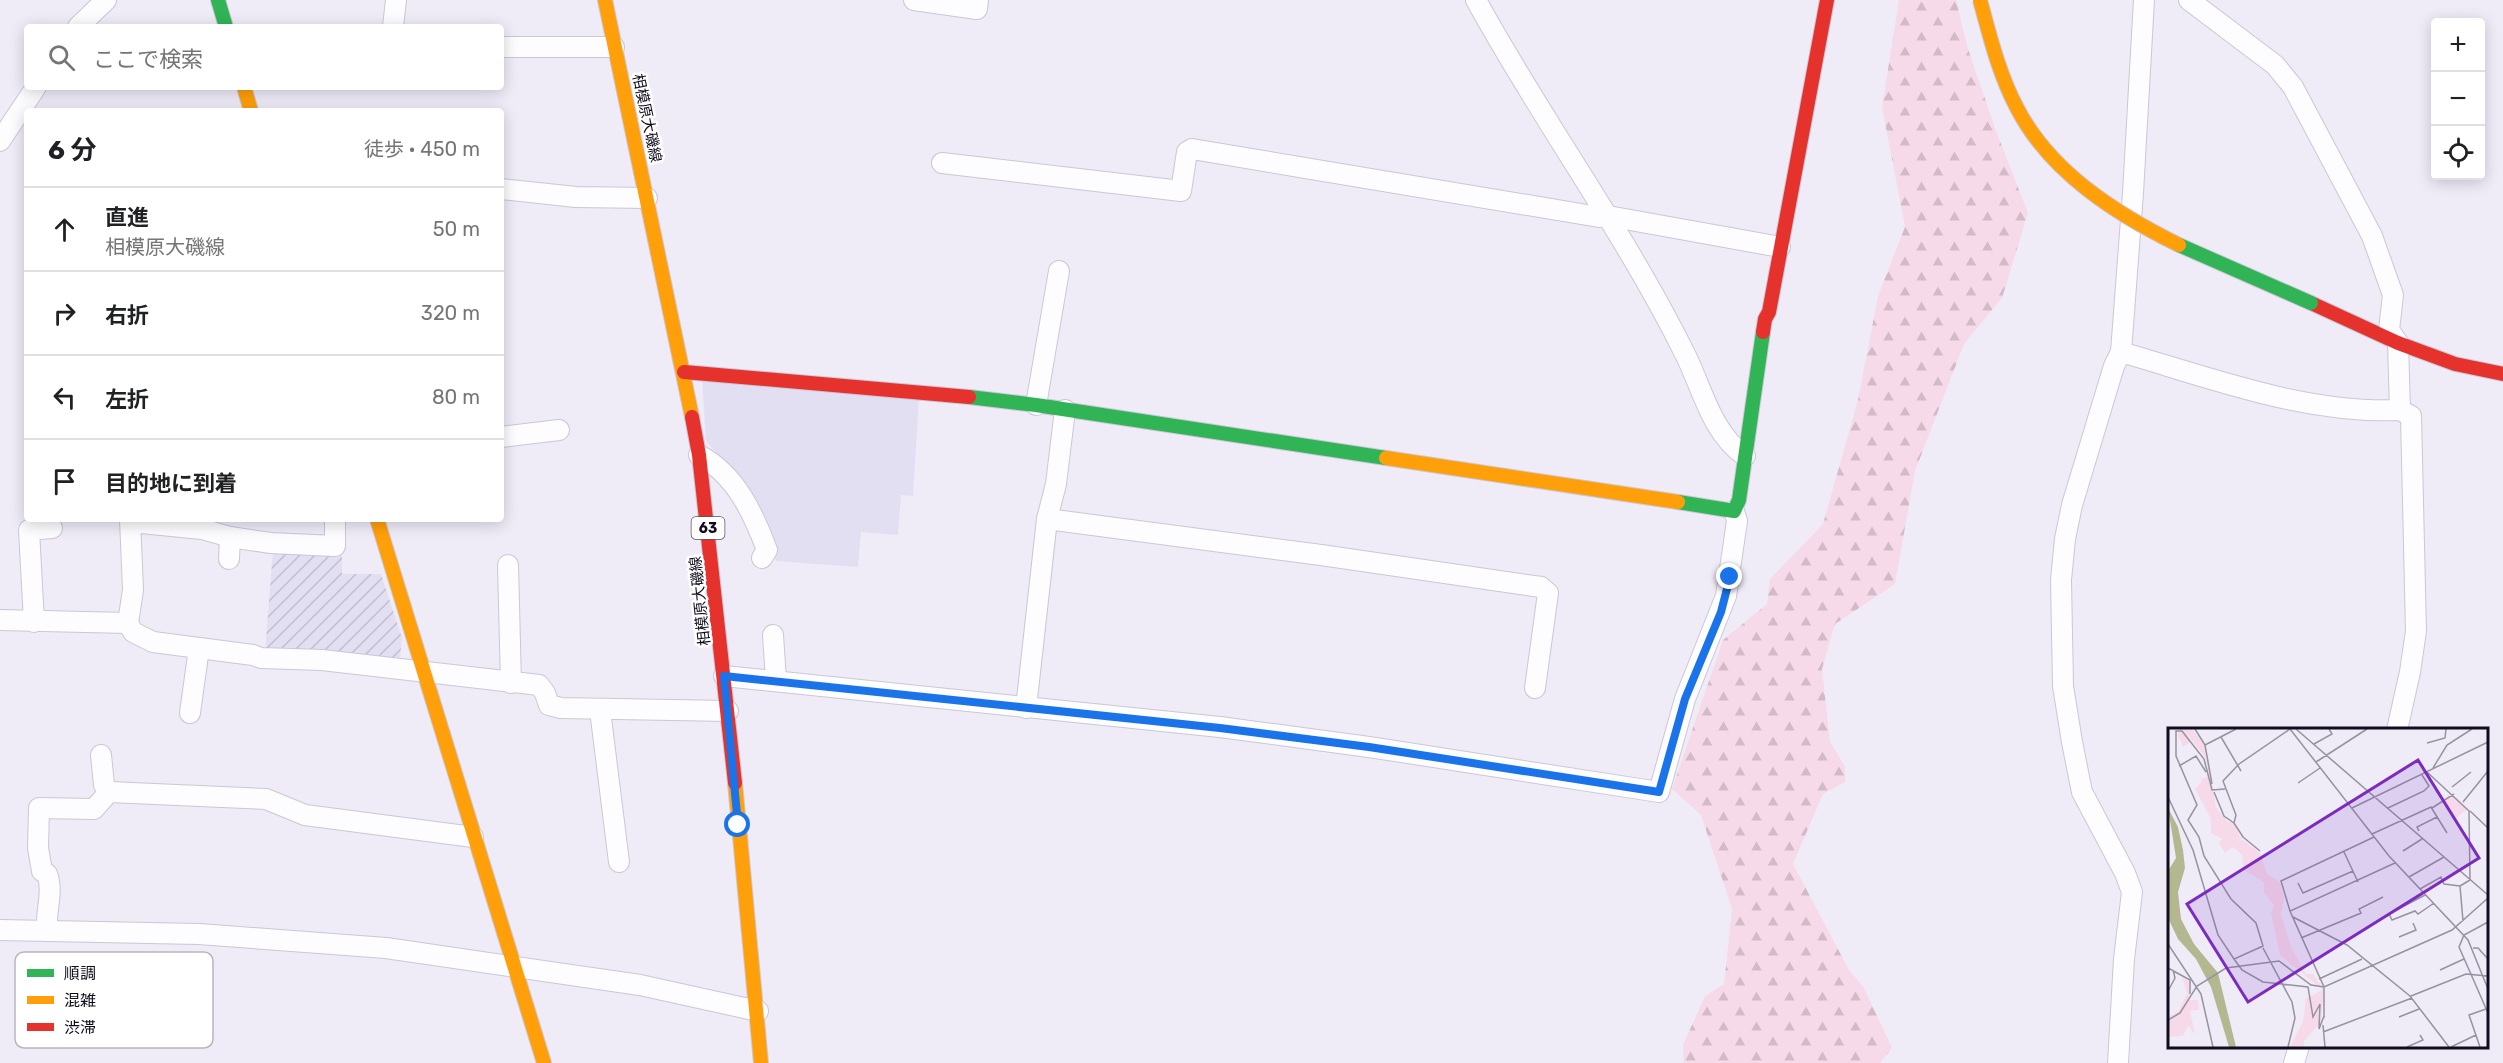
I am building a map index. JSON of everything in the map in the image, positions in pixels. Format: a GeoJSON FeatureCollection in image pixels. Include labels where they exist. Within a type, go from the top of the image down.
{"type":"FeatureCollection","features":[{"type":"Feature","properties":{"kind":"street"},"geometry":{"type":"LineString","coordinates":[[81,24],[106,0]]}},
{"type":"Feature","properties":{"kind":"street"},"geometry":{"type":"LineString","coordinates":[[218,0],[225,24]]}},
{"type":"Feature","properties":{"kind":"street"},"geometry":{"type":"LineString","coordinates":[[393,24],[396,0]]}},
{"type":"Feature","properties":{"kind":"street","name":"相模原大磯線"},"geometry":{"type":"LineString","coordinates":[[605,0],[684,372],[699,455],[728,711],[758,1011],[761,1063]]}},
{"type":"Feature","properties":{"kind":"street"},"geometry":{"type":"LineString","coordinates":[[914,0],[977,9],[978,0]]}},
{"type":"Feature","properties":{"kind":"street"},"geometry":{"type":"LineString","coordinates":[[1476,0],[1645,278],[1686,356],[1721,433],[1735,449],[1745,456]]}},
{"type":"Feature","properties":{"kind":"street"},"geometry":{"type":"LineString","coordinates":[[724,676],[1153,719],[1369,747],[1659,792],[1685,699],[1726,596],[1737,521],[1734,511],[1739,500],[1765,319],[1769,312],[1827,0]]}},
{"type":"Feature","properties":{"kind":"street"},"geometry":{"type":"LineString","coordinates":[[1980,0],[1989,37],[2013,98],[2035,137],[2066,172],[2107,205],[2148,230],[2398,343],[2455,364],[2503,374]]}},
{"type":"Feature","properties":{"kind":"street"},"geometry":{"type":"LineString","coordinates":[[2118,1063],[2124,958],[2132,892],[2125,873],[2082,792],[2063,686],[2061,580],[2065,539],[2072,505],[2114,366],[2121,352],[2144,0]]}},
{"type":"Feature","properties":{"kind":"street"},"geometry":{"type":"LineString","coordinates":[[2189,0],[2275,64],[2293,87],[2372,236],[2393,295],[2389,330],[2398,343],[2400,410]]}},
{"type":"Feature","properties":{"kind":"street"},"geometry":{"type":"LineString","coordinates":[[504,47],[614,47]]}},
{"type":"Feature","properties":{"kind":"street"},"geometry":{"type":"LineString","coordinates":[[0,141],[34,90]]}},
{"type":"Feature","properties":{"kind":"street"},"geometry":{"type":"LineString","coordinates":[[245,90],[250,108]]}},
{"type":"Feature","properties":{"kind":"street"},"geometry":{"type":"LineString","coordinates":[[942,163],[1181,191],[1186,152],[1192,149],[1599,217],[1608,216],[1780,247]]}},
{"type":"Feature","properties":{"kind":"street"},"geometry":{"type":"LineString","coordinates":[[504,189],[576,197],[647,198]]}},
{"type":"Feature","properties":{"kind":"street"},"geometry":{"type":"LineString","coordinates":[[1036,405],[1059,271]]}},
{"type":"Feature","properties":{"kind":"street"},"geometry":{"type":"LineString","coordinates":[[2121,352],[2303,402],[2372,411],[2400,410],[2411,416],[2416,631],[2410,672],[2397,728]]}},
{"type":"Feature","properties":{"kind":"street"},"geometry":{"type":"LineString","coordinates":[[684,372],[928,392],[1036,405],[1734,511]]}},
{"type":"Feature","properties":{"kind":"street"},"geometry":{"type":"LineString","coordinates":[[1026,708],[1047,519],[1056,484],[1065,410]]}},
{"type":"Feature","properties":{"kind":"street"},"geometry":{"type":"LineString","coordinates":[[504,436],[559,430]]}},
{"type":"Feature","properties":{"kind":"street"},"geometry":{"type":"LineString","coordinates":[[699,455],[714,463],[736,487],[755,516],[767,550],[762,558]]}},
{"type":"Feature","properties":{"kind":"street"},"geometry":{"type":"LineString","coordinates":[[1047,519],[1540,587],[1548,593],[1535,688]]}},
{"type":"Feature","properties":{"kind":"street"},"geometry":{"type":"LineString","coordinates":[[130,522],[133,590],[128,623],[133,632],[153,642],[261,658],[322,660],[539,686],[545,693],[549,705],[600,710],[728,711]]}},
{"type":"Feature","properties":{"kind":"street"},"geometry":{"type":"LineString","coordinates":[[144,522],[271,543],[335,546],[335,522]]}},
{"type":"Feature","properties":{"kind":"street"},"geometry":{"type":"LineString","coordinates":[[378,522],[544,1063]]}},
{"type":"Feature","properties":{"kind":"street"},"geometry":{"type":"LineString","coordinates":[[34,622],[29,530],[52,528]]}},
{"type":"Feature","properties":{"kind":"street"},"geometry":{"type":"LineString","coordinates":[[229,559],[231,537]]}},
{"type":"Feature","properties":{"kind":"street"},"geometry":{"type":"LineString","coordinates":[[502,576],[511,683]]}},
{"type":"Feature","properties":{"kind":"street"},"geometry":{"type":"LineString","coordinates":[[0,620],[128,623]]}},
{"type":"Feature","properties":{"kind":"street"},"geometry":{"type":"LineString","coordinates":[[773,635],[776,680]]}},
{"type":"Feature","properties":{"kind":"street"},"geometry":{"type":"LineString","coordinates":[[190,713],[199,648]]}},
{"type":"Feature","properties":{"kind":"street"},"geometry":{"type":"LineString","coordinates":[[600,710],[619,862]]}},
{"type":"Feature","properties":{"kind":"street"},"geometry":{"type":"LineString","coordinates":[[102,755],[104,785],[109,792]]}},
{"type":"Feature","properties":{"kind":"street"},"geometry":{"type":"LineString","coordinates":[[47,931],[45,920],[50,881],[47,874],[42,871],[39,848],[39,808],[94,809],[109,792],[167,787],[266,799],[305,815],[473,837]]}},
{"type":"Feature","properties":{"kind":"street"},"geometry":{"type":"LineString","coordinates":[[0,930],[199,934],[386,948],[640,985],[758,1011]]}},
{"type":"Feature","properties":{"kind":"street"},"geometry":{"type":"LineString","coordinates":[[2294,1063],[2299,1048]]}},
{"type":"Feature","properties":{"kind":"shaded area"},"geometry":{"type":"Polygon","coordinates":[[[702,378],[919,398],[913,496],[901,495],[898,535],[861,532],[858,567],[776,561],[769,537],[745,487],[706,441],[702,378]]]}},
{"type":"Feature","properties":{"kind":"shaded area"},"geometry":{"type":"Polygon","coordinates":[[[273,549],[342,552],[342,574],[381,574],[402,638],[399,666],[265,654],[273,549]]]}},
{"type":"Feature","properties":{"kind":"green space"},"geometry":{"type":"Polygon","coordinates":[[[1899,0],[1956,0],[1968,49],[1996,131],[2028,213],[2002,298],[1964,344],[1915,471],[1895,584],[1835,624],[1822,669],[1830,742],[1845,766],[1845,782],[1823,794],[1793,864],[1849,970],[1863,986],[1892,1048],[1880,1063],[1684,1063],[1683,1045],[1705,996],[1724,984],[1732,909],[1701,815],[1672,789],[1723,640],[1767,604],[1770,579],[1823,524],[1858,400],[1878,296],[1905,227],[1882,107],[1899,0]]]}},
{"type":"Feature","properties":{"kind":"traffic: fast"},"geometry":{"type":"LineString","coordinates":[[218,0],[225,24]]}},
{"type":"Feature","properties":{"kind":"traffic: fast"},"geometry":{"type":"LineString","coordinates":[[2179,245],[2311,303]]}},
{"type":"Feature","properties":{"kind":"traffic: fast"},"geometry":{"type":"LineString","coordinates":[[1678,502],[1734,511],[1739,500],[1763,332]]}},
{"type":"Feature","properties":{"kind":"traffic: fast"},"geometry":{"type":"LineString","coordinates":[[969,397],[1386,458]]}},
{"type":"Feature","properties":{"kind":"traffic: slow"},"geometry":{"type":"LineString","coordinates":[[605,0],[692,417]]}},
{"type":"Feature","properties":{"kind":"traffic: slow"},"geometry":{"type":"LineString","coordinates":[[1980,0],[2005,82],[2017,108],[2047,152],[2087,189],[2109,205],[2179,245]]}},
{"type":"Feature","properties":{"kind":"traffic: slow"},"geometry":{"type":"LineString","coordinates":[[245,90],[250,108]]}},
{"type":"Feature","properties":{"kind":"traffic: slow"},"geometry":{"type":"LineString","coordinates":[[1386,458],[1678,502]]}},
{"type":"Feature","properties":{"kind":"traffic: slow"},"geometry":{"type":"LineString","coordinates":[[378,522],[544,1063]]}},
{"type":"Feature","properties":{"kind":"traffic: slow"},"geometry":{"type":"LineString","coordinates":[[735,783],[761,1063]]}},
{"type":"Feature","properties":{"kind":"traffic: jam"},"geometry":{"type":"LineString","coordinates":[[1763,332],[1765,319],[1769,312],[1827,0]]}},
{"type":"Feature","properties":{"kind":"traffic: jam"},"geometry":{"type":"LineString","coordinates":[[2311,303],[2398,343],[2455,364],[2503,374]]}},
{"type":"Feature","properties":{"kind":"traffic: jam"},"geometry":{"type":"LineString","coordinates":[[684,372],[969,397]]}},
{"type":"Feature","properties":{"kind":"traffic: jam"},"geometry":{"type":"LineString","coordinates":[[692,417],[699,455],[735,783]]}},
{"type":"Feature","properties":{"kind":"route"},"geometry":{"type":"LineString","coordinates":[[738,825],[724,676],[1153,719],[1369,747],[1659,792],[1685,699],[1721,612],[1730,577]]}}]}
